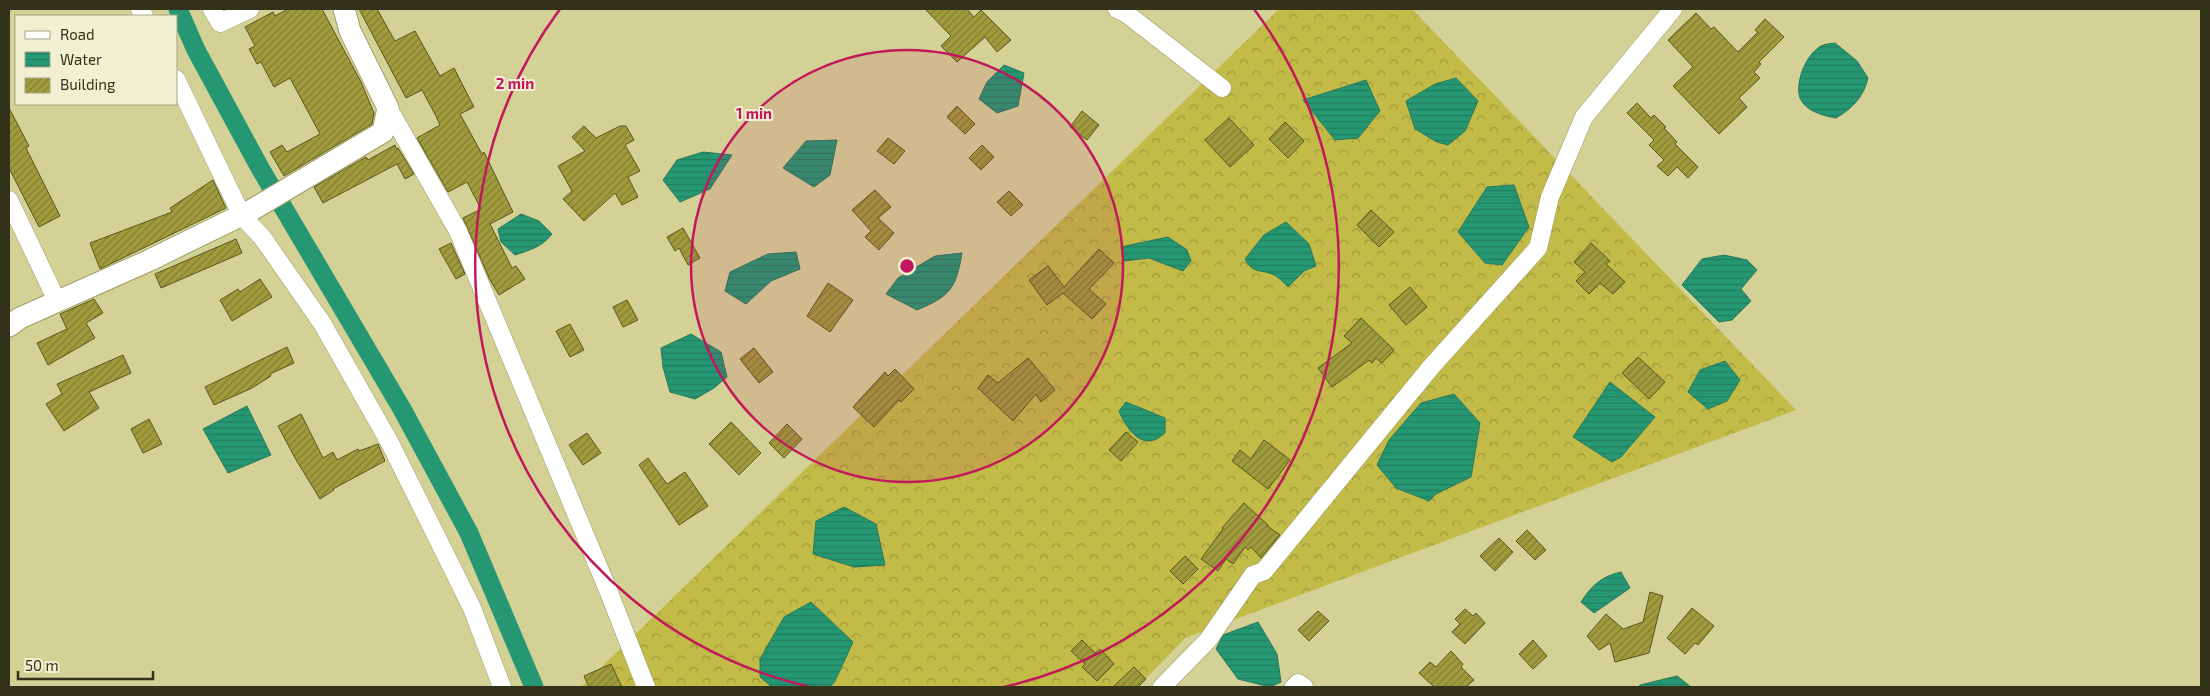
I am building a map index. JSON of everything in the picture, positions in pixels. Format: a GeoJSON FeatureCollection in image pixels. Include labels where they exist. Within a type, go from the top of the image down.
{"type":"FeatureCollection","features":[{"type":"Feature","properties":{"kind":"street"},"geometry":{"type":"LineString","coordinates":[[212,9],[220,23],[250,9]]}},
{"type":"Feature","properties":{"kind":"street"},"geometry":{"type":"LineString","coordinates":[[344,9],[350,31],[388,108],[458,231],[604,581],[646,687]]}},
{"type":"Feature","properties":{"kind":"street"},"geometry":{"type":"LineString","coordinates":[[1117,9],[1127,14],[1222,88]]}},
{"type":"Feature","properties":{"kind":"street"},"geometry":{"type":"LineString","coordinates":[[1162,687],[1208,640],[1253,575],[1264,571],[1431,367],[1538,248],[1550,198],[1584,117],[1673,9]]}},
{"type":"Feature","properties":{"kind":"street"},"geometry":{"type":"LineString","coordinates":[[178,83],[246,213],[322,323],[390,443],[472,608],[502,687]]}},
{"type":"Feature","properties":{"kind":"street"},"geometry":{"type":"LineString","coordinates":[[9,326],[20,318],[246,213],[285,191],[383,132],[388,108]]}},
{"type":"Feature","properties":{"kind":"street"},"geometry":{"type":"LineString","coordinates":[[9,200],[57,301]]}},
{"type":"Feature","properties":{"kind":"street"},"geometry":{"type":"LineString","coordinates":[[1294,687],[1298,683],[1304,687]]}},
{"type":"Feature","properties":{"kind":"green space"},"geometry":{"type":"Polygon","coordinates":[[[1279,9],[1412,9],[1796,410],[1185,638],[1138,687],[581,687],[1279,9]]]}},
{"type":"Feature","properties":{"kind":"water"},"geometry":{"type":"Polygon","coordinates":[[[1835,43],[1857,61],[1868,78],[1864,90],[1857,101],[1836,118],[1810,110],[1802,103],[1799,92],[1802,71],[1809,58],[1821,46],[1835,43]]]}},
{"type":"Feature","properties":{"kind":"water"},"geometry":{"type":"Polygon","coordinates":[[[1004,65],[1024,73],[1018,106],[997,113],[979,99],[987,82],[1004,65]]]}},
{"type":"Feature","properties":{"kind":"water"},"geometry":{"type":"Polygon","coordinates":[[[1456,78],[1478,101],[1465,131],[1448,145],[1437,142],[1415,129],[1406,101],[1435,84],[1456,78]]]}},
{"type":"Feature","properties":{"kind":"water"},"geometry":{"type":"Polygon","coordinates":[[[1366,80],[1380,111],[1358,138],[1335,140],[1303,100],[1366,80]]]}},
{"type":"Feature","properties":{"kind":"water"},"geometry":{"type":"Polygon","coordinates":[[[837,140],[830,175],[814,187],[783,168],[806,141],[837,140]]]}},
{"type":"Feature","properties":{"kind":"water"},"geometry":{"type":"Polygon","coordinates":[[[703,152],[732,155],[710,189],[680,202],[663,180],[677,160],[703,152]]]}},
{"type":"Feature","properties":{"kind":"water"},"geometry":{"type":"Polygon","coordinates":[[[1514,185],[1529,227],[1502,265],[1485,263],[1458,232],[1487,187],[1514,185]]]}},
{"type":"Feature","properties":{"kind":"water"},"geometry":{"type":"Polygon","coordinates":[[[521,214],[539,221],[552,234],[540,245],[515,255],[501,242],[498,229],[521,214]]]}},
{"type":"Feature","properties":{"kind":"water"},"geometry":{"type":"Polygon","coordinates":[[[1286,222],[1309,244],[1316,266],[1304,271],[1288,287],[1274,275],[1254,269],[1245,259],[1264,235],[1286,222]]]}},
{"type":"Feature","properties":{"kind":"water"},"geometry":{"type":"Polygon","coordinates":[[[1168,237],[1187,250],[1191,261],[1183,271],[1149,258],[1124,261],[1121,247],[1168,237]]]}},
{"type":"Feature","properties":{"kind":"water"},"geometry":{"type":"Polygon","coordinates":[[[796,252],[800,269],[771,281],[746,304],[725,291],[730,272],[768,254],[796,252]]]}},
{"type":"Feature","properties":{"kind":"water"},"geometry":{"type":"Polygon","coordinates":[[[962,253],[957,275],[950,290],[928,305],[917,310],[886,294],[898,278],[935,256],[962,253]]]}},
{"type":"Feature","properties":{"kind":"water"},"geometry":{"type":"Polygon","coordinates":[[[1724,255],[1747,260],[1757,270],[1741,289],[1751,301],[1732,320],[1719,322],[1682,285],[1702,259],[1724,255]]]}},
{"type":"Feature","properties":{"kind":"water"},"geometry":{"type":"Polygon","coordinates":[[[691,334],[721,352],[727,377],[714,388],[695,399],[670,392],[663,367],[661,348],[691,334]]]}},
{"type":"Feature","properties":{"kind":"water"},"geometry":{"type":"Polygon","coordinates":[[[1725,361],[1740,380],[1727,401],[1708,409],[1688,392],[1700,370],[1725,361]]]}},
{"type":"Feature","properties":{"kind":"water"},"geometry":{"type":"Polygon","coordinates":[[[1610,382],[1655,417],[1621,457],[1612,462],[1573,437],[1610,382]]]}},
{"type":"Feature","properties":{"kind":"water"},"geometry":{"type":"Polygon","coordinates":[[[1454,394],[1480,423],[1471,477],[1436,494],[1429,501],[1396,488],[1377,465],[1389,440],[1421,403],[1454,394]]]}},
{"type":"Feature","properties":{"kind":"water"},"geometry":{"type":"Polygon","coordinates":[[[1126,402],[1165,418],[1165,433],[1148,441],[1137,437],[1124,422],[1119,411],[1126,402]]]}},
{"type":"Feature","properties":{"kind":"water"},"geometry":{"type":"Polygon","coordinates":[[[247,406],[271,455],[228,473],[203,429],[247,406]]]}},
{"type":"Feature","properties":{"kind":"water"},"geometry":{"type":"Polygon","coordinates":[[[844,507],[876,524],[885,565],[854,567],[813,554],[816,521],[844,507]]]}},
{"type":"Feature","properties":{"kind":"water"},"geometry":{"type":"Polygon","coordinates":[[[1621,572],[1630,588],[1594,613],[1581,602],[1598,582],[1608,576],[1621,572]]]}},
{"type":"Feature","properties":{"kind":"water"},"geometry":{"type":"Polygon","coordinates":[[[811,602],[853,642],[835,681],[830,687],[772,687],[760,677],[760,659],[784,617],[811,602]]]}},
{"type":"Feature","properties":{"kind":"water"},"geometry":{"type":"Polygon","coordinates":[[[1258,622],[1277,654],[1281,682],[1270,687],[1238,679],[1216,649],[1223,635],[1258,622]]]}},
{"type":"Feature","properties":{"kind":"water"},"geometry":{"type":"Polygon","coordinates":[[[1677,676],[1691,687],[1638,687],[1640,685],[1677,676]]]}},
{"type":"Feature","properties":{"kind":"building"},"geometry":{"type":"Polygon","coordinates":[[[288,9],[322,9],[361,82],[374,113],[372,124],[284,176],[270,152],[282,145],[287,152],[320,134],[290,78],[274,87],[261,62],[257,64],[249,49],[255,46],[245,27],[273,12],[275,16],[288,9]]]}},
{"type":"Feature","properties":{"kind":"building"},"geometry":{"type":"Polygon","coordinates":[[[359,9],[377,9],[395,41],[415,31],[440,76],[454,68],[474,107],[460,114],[482,154],[484,152],[513,212],[490,224],[512,268],[516,266],[525,279],[499,295],[490,280],[463,218],[481,209],[467,182],[448,192],[417,138],[440,125],[436,116],[422,90],[406,98],[359,9]]]}},
{"type":"Feature","properties":{"kind":"building"},"geometry":{"type":"Polygon","coordinates":[[[925,9],[967,9],[974,17],[981,10],[1011,40],[997,52],[985,37],[957,62],[941,46],[951,36],[925,9]]]}},
{"type":"Feature","properties":{"kind":"building"},"geometry":{"type":"Polygon","coordinates":[[[1696,13],[1711,29],[1714,27],[1738,52],[1758,32],[1755,30],[1765,19],[1784,37],[1759,62],[1761,64],[1754,72],[1760,78],[1739,98],[1747,107],[1719,134],[1673,86],[1693,67],[1668,40],[1696,13]]]}},
{"type":"Feature","properties":{"kind":"building"},"geometry":{"type":"Polygon","coordinates":[[[1637,103],[1651,118],[1654,115],[1666,127],[1664,128],[1677,142],[1675,144],[1698,167],[1688,178],[1677,167],[1668,176],[1657,166],[1664,160],[1649,145],[1654,140],[1627,113],[1637,103]]]}},
{"type":"Feature","properties":{"kind":"building"},"geometry":{"type":"Polygon","coordinates":[[[957,106],[975,124],[965,134],[947,117],[957,106]]]}},
{"type":"Feature","properties":{"kind":"building"},"geometry":{"type":"Polygon","coordinates":[[[9,108],[29,146],[26,148],[60,216],[39,227],[9,168],[9,108]]]}},
{"type":"Feature","properties":{"kind":"building"},"geometry":{"type":"Polygon","coordinates":[[[1082,111],[1099,125],[1087,140],[1070,127],[1082,111]]]}},
{"type":"Feature","properties":{"kind":"building"},"geometry":{"type":"Polygon","coordinates":[[[1229,118],[1254,145],[1230,167],[1205,140],[1229,118]]]}},
{"type":"Feature","properties":{"kind":"building"},"geometry":{"type":"Polygon","coordinates":[[[1285,122],[1304,141],[1288,158],[1269,139],[1285,122]]]}},
{"type":"Feature","properties":{"kind":"building"},"geometry":{"type":"Polygon","coordinates":[[[584,126],[596,138],[620,126],[626,126],[634,140],[625,145],[640,171],[628,177],[638,197],[622,205],[615,193],[584,221],[563,199],[572,191],[558,166],[585,151],[572,137],[584,126]]]}},
{"type":"Feature","properties":{"kind":"building"},"geometry":{"type":"Polygon","coordinates":[[[888,138],[905,151],[894,164],[877,151],[888,138]]]}},
{"type":"Feature","properties":{"kind":"building"},"geometry":{"type":"Polygon","coordinates":[[[395,145],[414,174],[405,179],[397,164],[323,203],[314,187],[366,157],[368,160],[395,145]]]}},
{"type":"Feature","properties":{"kind":"building"},"geometry":{"type":"Polygon","coordinates":[[[982,145],[994,157],[981,170],[969,158],[982,145]]]}},
{"type":"Feature","properties":{"kind":"building"},"geometry":{"type":"Polygon","coordinates":[[[213,180],[226,208],[100,269],[90,243],[172,212],[170,208],[213,180]]]}},
{"type":"Feature","properties":{"kind":"building"},"geometry":{"type":"Polygon","coordinates":[[[875,190],[891,207],[878,218],[894,233],[879,250],[865,237],[871,231],[852,210],[875,190]]]}},
{"type":"Feature","properties":{"kind":"building"},"geometry":{"type":"Polygon","coordinates":[[[1009,191],[1023,205],[1011,216],[997,202],[1009,191]]]}},
{"type":"Feature","properties":{"kind":"building"},"geometry":{"type":"Polygon","coordinates":[[[1371,210],[1394,232],[1379,247],[1357,225],[1371,210]]]}},
{"type":"Feature","properties":{"kind":"building"},"geometry":{"type":"Polygon","coordinates":[[[683,228],[700,258],[688,265],[679,248],[675,251],[667,237],[683,228]]]}},
{"type":"Feature","properties":{"kind":"building"},"geometry":{"type":"Polygon","coordinates":[[[236,239],[242,253],[161,288],[155,274],[236,239]]]}},
{"type":"Feature","properties":{"kind":"building"},"geometry":{"type":"Polygon","coordinates":[[[451,243],[465,274],[456,279],[439,249],[451,243]]]}},
{"type":"Feature","properties":{"kind":"building"},"geometry":{"type":"Polygon","coordinates":[[[1591,243],[1610,261],[1606,264],[1625,282],[1613,294],[1600,283],[1589,294],[1576,281],[1585,272],[1574,262],[1591,243]]]}},
{"type":"Feature","properties":{"kind":"building"},"geometry":{"type":"Polygon","coordinates":[[[1099,249],[1114,263],[1089,289],[1106,304],[1092,319],[1063,293],[1047,305],[1029,280],[1048,266],[1064,287],[1099,249]]]}},
{"type":"Feature","properties":{"kind":"building"},"geometry":{"type":"Polygon","coordinates":[[[260,279],[272,297],[232,321],[220,300],[238,289],[240,292],[260,279]]]}},
{"type":"Feature","properties":{"kind":"building"},"geometry":{"type":"Polygon","coordinates":[[[828,283],[853,300],[830,332],[807,316],[828,283]]]}},
{"type":"Feature","properties":{"kind":"building"},"geometry":{"type":"Polygon","coordinates":[[[1410,287],[1427,307],[1406,325],[1389,305],[1410,287]]]}},
{"type":"Feature","properties":{"kind":"building"},"geometry":{"type":"Polygon","coordinates":[[[94,299],[103,313],[86,323],[95,338],[48,365],[37,343],[67,329],[60,314],[94,299]]]}},
{"type":"Feature","properties":{"kind":"building"},"geometry":{"type":"Polygon","coordinates":[[[627,300],[638,320],[623,327],[613,307],[627,300]]]}},
{"type":"Feature","properties":{"kind":"building"},"geometry":{"type":"Polygon","coordinates":[[[1361,318],[1394,350],[1382,363],[1376,358],[1372,363],[1369,360],[1332,387],[1318,368],[1352,343],[1344,336],[1361,318]]]}},
{"type":"Feature","properties":{"kind":"building"},"geometry":{"type":"Polygon","coordinates":[[[570,324],[584,350],[570,357],[556,331],[570,324]]]}},
{"type":"Feature","properties":{"kind":"building"},"geometry":{"type":"Polygon","coordinates":[[[287,347],[294,363],[270,374],[271,376],[252,388],[214,405],[205,387],[287,347]]]}},
{"type":"Feature","properties":{"kind":"building"},"geometry":{"type":"Polygon","coordinates":[[[754,348],[773,372],[759,383],[740,359],[754,348]]]}},
{"type":"Feature","properties":{"kind":"building"},"geometry":{"type":"Polygon","coordinates":[[[123,355],[131,373],[89,392],[99,408],[64,431],[46,404],[62,394],[57,384],[123,355]]]}},
{"type":"Feature","properties":{"kind":"building"},"geometry":{"type":"Polygon","coordinates":[[[1638,357],[1665,382],[1649,399],[1622,373],[1638,357]]]}},
{"type":"Feature","properties":{"kind":"building"},"geometry":{"type":"Polygon","coordinates":[[[1028,358],[1055,390],[1041,402],[1036,394],[1013,421],[978,388],[988,375],[998,383],[1028,358]]]}},
{"type":"Feature","properties":{"kind":"building"},"geometry":{"type":"Polygon","coordinates":[[[895,369],[914,389],[901,402],[899,400],[874,427],[853,407],[885,372],[888,376],[895,369]]]}},
{"type":"Feature","properties":{"kind":"building"},"geometry":{"type":"Polygon","coordinates":[[[301,414],[323,458],[333,452],[337,460],[358,449],[359,451],[378,444],[385,461],[333,489],[320,499],[278,426],[301,414]]]}},
{"type":"Feature","properties":{"kind":"building"},"geometry":{"type":"Polygon","coordinates":[[[149,419],[162,444],[143,453],[131,429],[149,419]]]}},
{"type":"Feature","properties":{"kind":"building"},"geometry":{"type":"Polygon","coordinates":[[[731,422],[761,453],[739,475],[709,444],[731,422]]]}},
{"type":"Feature","properties":{"kind":"building"},"geometry":{"type":"Polygon","coordinates":[[[787,424],[802,439],[784,458],[769,443],[787,424]]]}},
{"type":"Feature","properties":{"kind":"building"},"geometry":{"type":"Polygon","coordinates":[[[1126,432],[1138,442],[1121,461],[1109,450],[1126,432]]]}},
{"type":"Feature","properties":{"kind":"building"},"geometry":{"type":"Polygon","coordinates":[[[587,433],[601,453],[583,465],[569,445],[587,433]]]}},
{"type":"Feature","properties":{"kind":"building"},"geometry":{"type":"Polygon","coordinates":[[[1264,440],[1290,460],[1268,489],[1232,461],[1240,450],[1251,459],[1264,440]]]}},
{"type":"Feature","properties":{"kind":"building"},"geometry":{"type":"Polygon","coordinates":[[[648,458],[667,484],[685,472],[708,506],[679,525],[639,465],[648,458]]]}},
{"type":"Feature","properties":{"kind":"building"},"geometry":{"type":"Polygon","coordinates":[[[1244,503],[1267,526],[1280,535],[1261,558],[1251,547],[1248,550],[1245,547],[1233,564],[1226,559],[1218,571],[1201,559],[1222,528],[1244,503]]]}},
{"type":"Feature","properties":{"kind":"building"},"geometry":{"type":"Polygon","coordinates":[[[1527,530],[1546,550],[1535,560],[1516,541],[1527,530]]]}},
{"type":"Feature","properties":{"kind":"building"},"geometry":{"type":"Polygon","coordinates":[[[1499,538],[1513,552],[1495,571],[1480,556],[1499,538]]]}},
{"type":"Feature","properties":{"kind":"building"},"geometry":{"type":"Polygon","coordinates":[[[1185,556],[1198,569],[1183,584],[1170,571],[1185,556]]]}},
{"type":"Feature","properties":{"kind":"building"},"geometry":{"type":"Polygon","coordinates":[[[1650,592],[1663,596],[1649,653],[1615,662],[1610,643],[1599,650],[1587,636],[1606,614],[1623,629],[1643,622],[1650,592]]]}},
{"type":"Feature","properties":{"kind":"building"},"geometry":{"type":"Polygon","coordinates":[[[1692,608],[1714,626],[1698,645],[1695,643],[1685,654],[1667,638],[1692,608]]]}},
{"type":"Feature","properties":{"kind":"building"},"geometry":{"type":"Polygon","coordinates":[[[1465,609],[1473,616],[1476,613],[1485,623],[1465,644],[1452,632],[1460,624],[1455,619],[1465,609]]]}},
{"type":"Feature","properties":{"kind":"building"},"geometry":{"type":"Polygon","coordinates":[[[1318,611],[1329,621],[1309,641],[1298,630],[1318,611]]]}},
{"type":"Feature","properties":{"kind":"building"},"geometry":{"type":"Polygon","coordinates":[[[1082,640],[1095,653],[1100,649],[1114,664],[1097,681],[1082,667],[1085,664],[1071,651],[1082,640]]]}},
{"type":"Feature","properties":{"kind":"building"},"geometry":{"type":"Polygon","coordinates":[[[1533,640],[1547,656],[1533,669],[1519,654],[1533,640]]]}},
{"type":"Feature","properties":{"kind":"building"},"geometry":{"type":"Polygon","coordinates":[[[1451,651],[1463,664],[1461,667],[1474,680],[1466,687],[1434,687],[1419,673],[1430,662],[1436,667],[1451,651]]]}},
{"type":"Feature","properties":{"kind":"building"},"geometry":{"type":"Polygon","coordinates":[[[611,664],[622,687],[589,687],[584,676],[611,664]]]}},
{"type":"Feature","properties":{"kind":"building"},"geometry":{"type":"Polygon","coordinates":[[[1134,667],[1146,679],[1138,687],[1113,687],[1134,667]]]}},
{"type":"Feature","properties":{"kind":"waterway"},"geometry":{"type":"LineString","coordinates":[[178,9],[196,50],[260,168],[402,409],[469,533],[534,687]]}}]}
